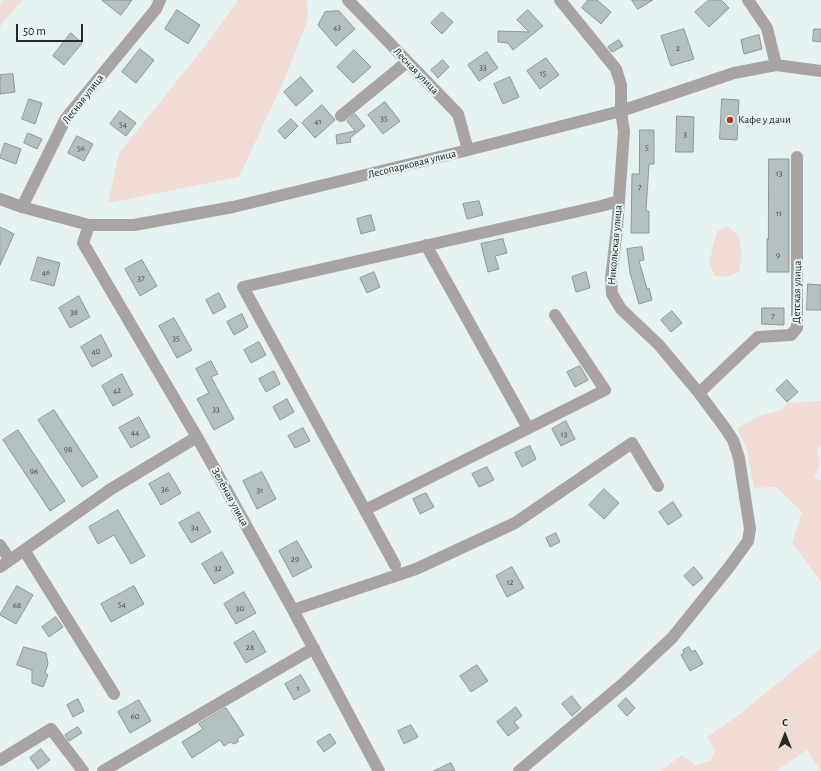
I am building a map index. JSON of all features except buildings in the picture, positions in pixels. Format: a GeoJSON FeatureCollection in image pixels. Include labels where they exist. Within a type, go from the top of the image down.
{"type":"FeatureCollection","features":[{"type":"Feature","properties":{"kind":"street","name":"Лесная улица"},"geometry":{"type":"LineString","coordinates":[[22,207],[66,118],[156,9],[160,0]]}},
{"type":"Feature","properties":{"kind":"street","name":"Лесная улица"},"geometry":{"type":"LineString","coordinates":[[348,0],[406,62],[458,114],[468,150]]}},
{"type":"Feature","properties":{"kind":"street","name":"Никольская улица"},"geometry":{"type":"LineString","coordinates":[[519,771],[626,681],[672,638],[730,566],[748,541],[750,530],[739,458],[733,440],[699,393],[659,345],[621,309],[612,294],[611,278],[624,132],[621,111],[621,85],[616,69],[560,0]]}},
{"type":"Feature","properties":{"kind":"street"},"geometry":{"type":"LineString","coordinates":[[748,0],[767,28],[776,65]]}},
{"type":"Feature","properties":{"kind":"street"},"geometry":{"type":"LineString","coordinates":[[341,116],[406,62]]}},
{"type":"Feature","properties":{"kind":"street","name":"Лесопарковая улица"},"geometry":{"type":"LineString","coordinates":[[0,199],[22,207],[89,225],[134,225],[233,207],[468,150],[621,111],[734,73],[776,65],[821,71]]}},
{"type":"Feature","properties":{"kind":"street","name":"Детская улица"},"geometry":{"type":"LineString","coordinates":[[699,393],[758,337],[791,335],[797,328],[797,157]]}},
{"type":"Feature","properties":{"kind":"street"},"geometry":{"type":"LineString","coordinates":[[395,564],[243,287],[601,206],[619,200]]}},
{"type":"Feature","properties":{"kind":"street","name":"Зелёная улица"},"geometry":{"type":"LineString","coordinates":[[89,225],[83,243],[197,437],[314,648],[379,771]]}},
{"type":"Feature","properties":{"kind":"street"},"geometry":{"type":"LineString","coordinates":[[426,245],[528,428]]}},
{"type":"Feature","properties":{"kind":"street"},"geometry":{"type":"LineString","coordinates":[[366,510],[605,390],[555,315]]}},
{"type":"Feature","properties":{"kind":"street"},"geometry":{"type":"LineString","coordinates":[[0,567],[111,489],[197,437]]}},
{"type":"Feature","properties":{"kind":"street"},"geometry":{"type":"LineString","coordinates":[[293,610],[416,569],[515,523],[632,443],[658,486]]}},
{"type":"Feature","properties":{"kind":"street"},"geometry":{"type":"LineString","coordinates":[[0,545],[10,560]]}},
{"type":"Feature","properties":{"kind":"street"},"geometry":{"type":"LineString","coordinates":[[24,550],[114,694]]}},
{"type":"Feature","properties":{"kind":"street"},"geometry":{"type":"LineString","coordinates":[[103,771],[314,648]]}},
{"type":"Feature","properties":{"kind":"street"},"geometry":{"type":"LineString","coordinates":[[0,760],[51,729],[83,771]]}},
{"type":"Feature","properties":{"kind":"shaded area"},"geometry":{"type":"Polygon","coordinates":[[[4,0],[23,0],[0,27],[0,4],[4,0]]]}},
{"type":"Feature","properties":{"kind":"shaded area"},"geometry":{"type":"Polygon","coordinates":[[[238,0],[307,0],[308,19],[286,76],[239,177],[108,203],[119,153],[209,41],[238,0]]]}},
{"type":"Feature","properties":{"kind":"shaded area"},"geometry":{"type":"Polygon","coordinates":[[[728,227],[739,236],[742,255],[739,272],[727,277],[715,276],[709,263],[717,231],[728,227]]]}},
{"type":"Feature","properties":{"kind":"shaded area"},"geometry":{"type":"Polygon","coordinates":[[[821,401],[821,445],[816,450],[820,464],[814,477],[821,481],[821,582],[792,543],[802,512],[776,487],[754,488],[747,450],[737,428],[761,415],[779,411],[788,403],[821,401]]]}},
{"type":"Feature","properties":{"kind":"shaded area"},"geometry":{"type":"Polygon","coordinates":[[[821,648],[821,771],[807,750],[776,771],[660,771],[682,755],[695,765],[710,761],[715,751],[707,737],[737,716],[821,648]]]}},
{"type":"Feature","properties":{"kind":"place","name":"Кафе у дачи"},"geometry":{"type":"Point","coordinates":[730,120]}}]}
